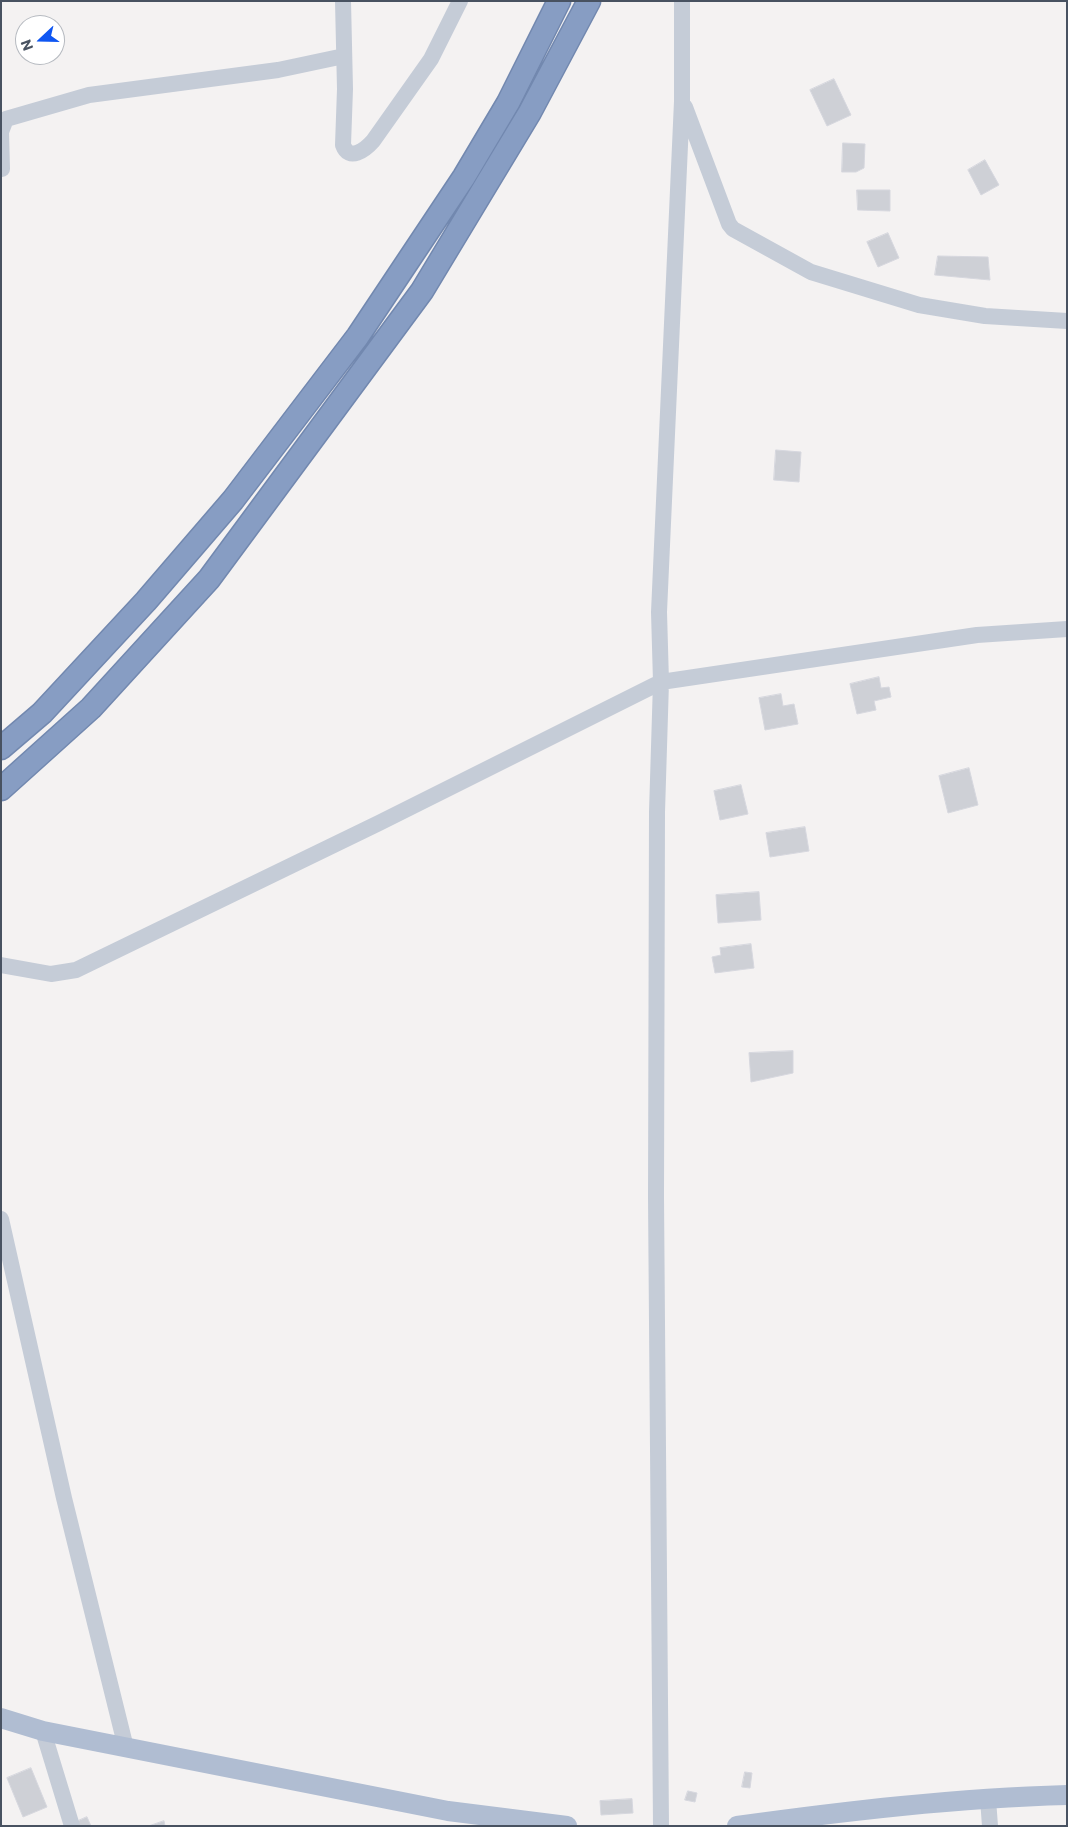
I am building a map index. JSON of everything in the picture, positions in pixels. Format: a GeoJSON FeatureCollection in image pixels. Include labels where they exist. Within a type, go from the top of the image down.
{"type":"FeatureCollection","features":[{"type":"Feature","properties":{"kind":"highway"},"geometry":{"type":"LineString","coordinates":[[1,748],[42,713],[146,601],[232,500],[358,336],[464,177],[508,102],[560,1]]}},
{"type":"Feature","properties":{"kind":"highway"},"geometry":{"type":"LineString","coordinates":[[1,789],[91,708],[214,571],[422,292],[530,112],[589,1]]}},
{"type":"Feature","properties":{"kind":"main road"},"geometry":{"type":"LineString","coordinates":[[1,1718],[37,1729],[126,1748],[448,1811],[567,1826]]}},
{"type":"Feature","properties":{"kind":"main road"},"geometry":{"type":"LineString","coordinates":[[737,1826],[820,1814],[988,1800],[1067,1796]]}},
{"type":"Feature","properties":{"kind":"street"},"geometry":{"type":"LineString","coordinates":[[343,1],[345,89],[343,145],[347,151],[354,154],[362,152],[373,141],[431,59],[460,1]]}},
{"type":"Feature","properties":{"kind":"street"},"geometry":{"type":"LineString","coordinates":[[661,1826],[656,1177],[657,812],[661,682],[660,594],[682,101],[682,1]]}},
{"type":"Feature","properties":{"kind":"street"},"geometry":{"type":"LineString","coordinates":[[2,169],[1,132],[6,119],[89,95],[278,70],[344,56]]}},
{"type":"Feature","properties":{"kind":"street"},"geometry":{"type":"LineString","coordinates":[[682,101],[729,224],[733,229],[810,272],[919,305],[986,316],[1067,321]]}},
{"type":"Feature","properties":{"kind":"street"},"geometry":{"type":"LineString","coordinates":[[1,965],[51,974],[82,967],[370,828],[661,682],[977,635],[1067,630]]}},
{"type":"Feature","properties":{"kind":"street"},"geometry":{"type":"LineString","coordinates":[[1,1219],[64,1498],[126,1748]]}},
{"type":"Feature","properties":{"kind":"street"},"geometry":{"type":"LineString","coordinates":[[1,1730],[37,1729],[72,1826]]}},
{"type":"Feature","properties":{"kind":"street"},"geometry":{"type":"LineString","coordinates":[[988,1800],[990,1826]]}},
{"type":"Feature","properties":{"kind":"building"},"geometry":{"type":"Polygon","coordinates":[[[834,79],[851,115],[827,126],[810,90],[834,79]]]}},
{"type":"Feature","properties":{"kind":"building"},"geometry":{"type":"Polygon","coordinates":[[[843,143],[865,144],[864,168],[856,172],[842,172],[843,143]]]}},
{"type":"Feature","properties":{"kind":"building"},"geometry":{"type":"Polygon","coordinates":[[[985,160],[999,185],[981,195],[968,170],[985,160]]]}},
{"type":"Feature","properties":{"kind":"building"},"geometry":{"type":"Polygon","coordinates":[[[857,190],[890,190],[890,211],[858,210],[857,190]]]}},
{"type":"Feature","properties":{"kind":"building"},"geometry":{"type":"Polygon","coordinates":[[[888,233],[899,258],[878,267],[867,242],[888,233]]]}},
{"type":"Feature","properties":{"kind":"building"},"geometry":{"type":"Polygon","coordinates":[[[938,256],[988,257],[990,280],[935,275],[938,256]]]}},
{"type":"Feature","properties":{"kind":"building"},"geometry":{"type":"Polygon","coordinates":[[[776,450],[801,452],[799,482],[774,480],[776,450]]]}},
{"type":"Feature","properties":{"kind":"building"},"geometry":{"type":"Polygon","coordinates":[[[879,677],[881,688],[889,687],[891,697],[874,701],[876,710],[857,714],[850,684],[879,677]]]}},
{"type":"Feature","properties":{"kind":"building"},"geometry":{"type":"Polygon","coordinates":[[[781,694],[783,706],[794,704],[798,724],[765,730],[759,698],[781,694]]]}},
{"type":"Feature","properties":{"kind":"building"},"geometry":{"type":"Polygon","coordinates":[[[969,768],[978,805],[948,813],[939,776],[969,768]]]}},
{"type":"Feature","properties":{"kind":"building"},"geometry":{"type":"Polygon","coordinates":[[[741,785],[748,814],[720,820],[714,791],[741,785]]]}},
{"type":"Feature","properties":{"kind":"building"},"geometry":{"type":"Polygon","coordinates":[[[805,827],[809,851],[770,857],[766,833],[805,827]]]}},
{"type":"Feature","properties":{"kind":"building"},"geometry":{"type":"Polygon","coordinates":[[[759,892],[761,920],[718,923],[716,895],[759,892]]]}},
{"type":"Feature","properties":{"kind":"building"},"geometry":{"type":"Polygon","coordinates":[[[751,944],[754,968],[715,973],[712,957],[721,955],[720,948],[751,944]]]}},
{"type":"Feature","properties":{"kind":"building"},"geometry":{"type":"Polygon","coordinates":[[[793,1051],[793,1073],[751,1082],[749,1053],[793,1051]]]}},
{"type":"Feature","properties":{"kind":"building"},"geometry":{"type":"Polygon","coordinates":[[[31,1768],[47,1807],[23,1817],[7,1778],[31,1768]]]}},
{"type":"Feature","properties":{"kind":"building"},"geometry":{"type":"Polygon","coordinates":[[[745,1772],[752,1773],[750,1788],[742,1787],[745,1772]]]}},
{"type":"Feature","properties":{"kind":"building"},"geometry":{"type":"Polygon","coordinates":[[[688,1791],[697,1793],[695,1802],[685,1800],[688,1791]]]}},
{"type":"Feature","properties":{"kind":"building"},"geometry":{"type":"Polygon","coordinates":[[[632,1799],[633,1813],[601,1815],[600,1801],[632,1799]]]}},
{"type":"Feature","properties":{"kind":"building"},"geometry":{"type":"Polygon","coordinates":[[[87,1817],[91,1826],[79,1826],[78,1821],[87,1817]]]}},
{"type":"Feature","properties":{"kind":"building"},"geometry":{"type":"Polygon","coordinates":[[[164,1821],[165,1826],[149,1826],[164,1821]]]}}]}
